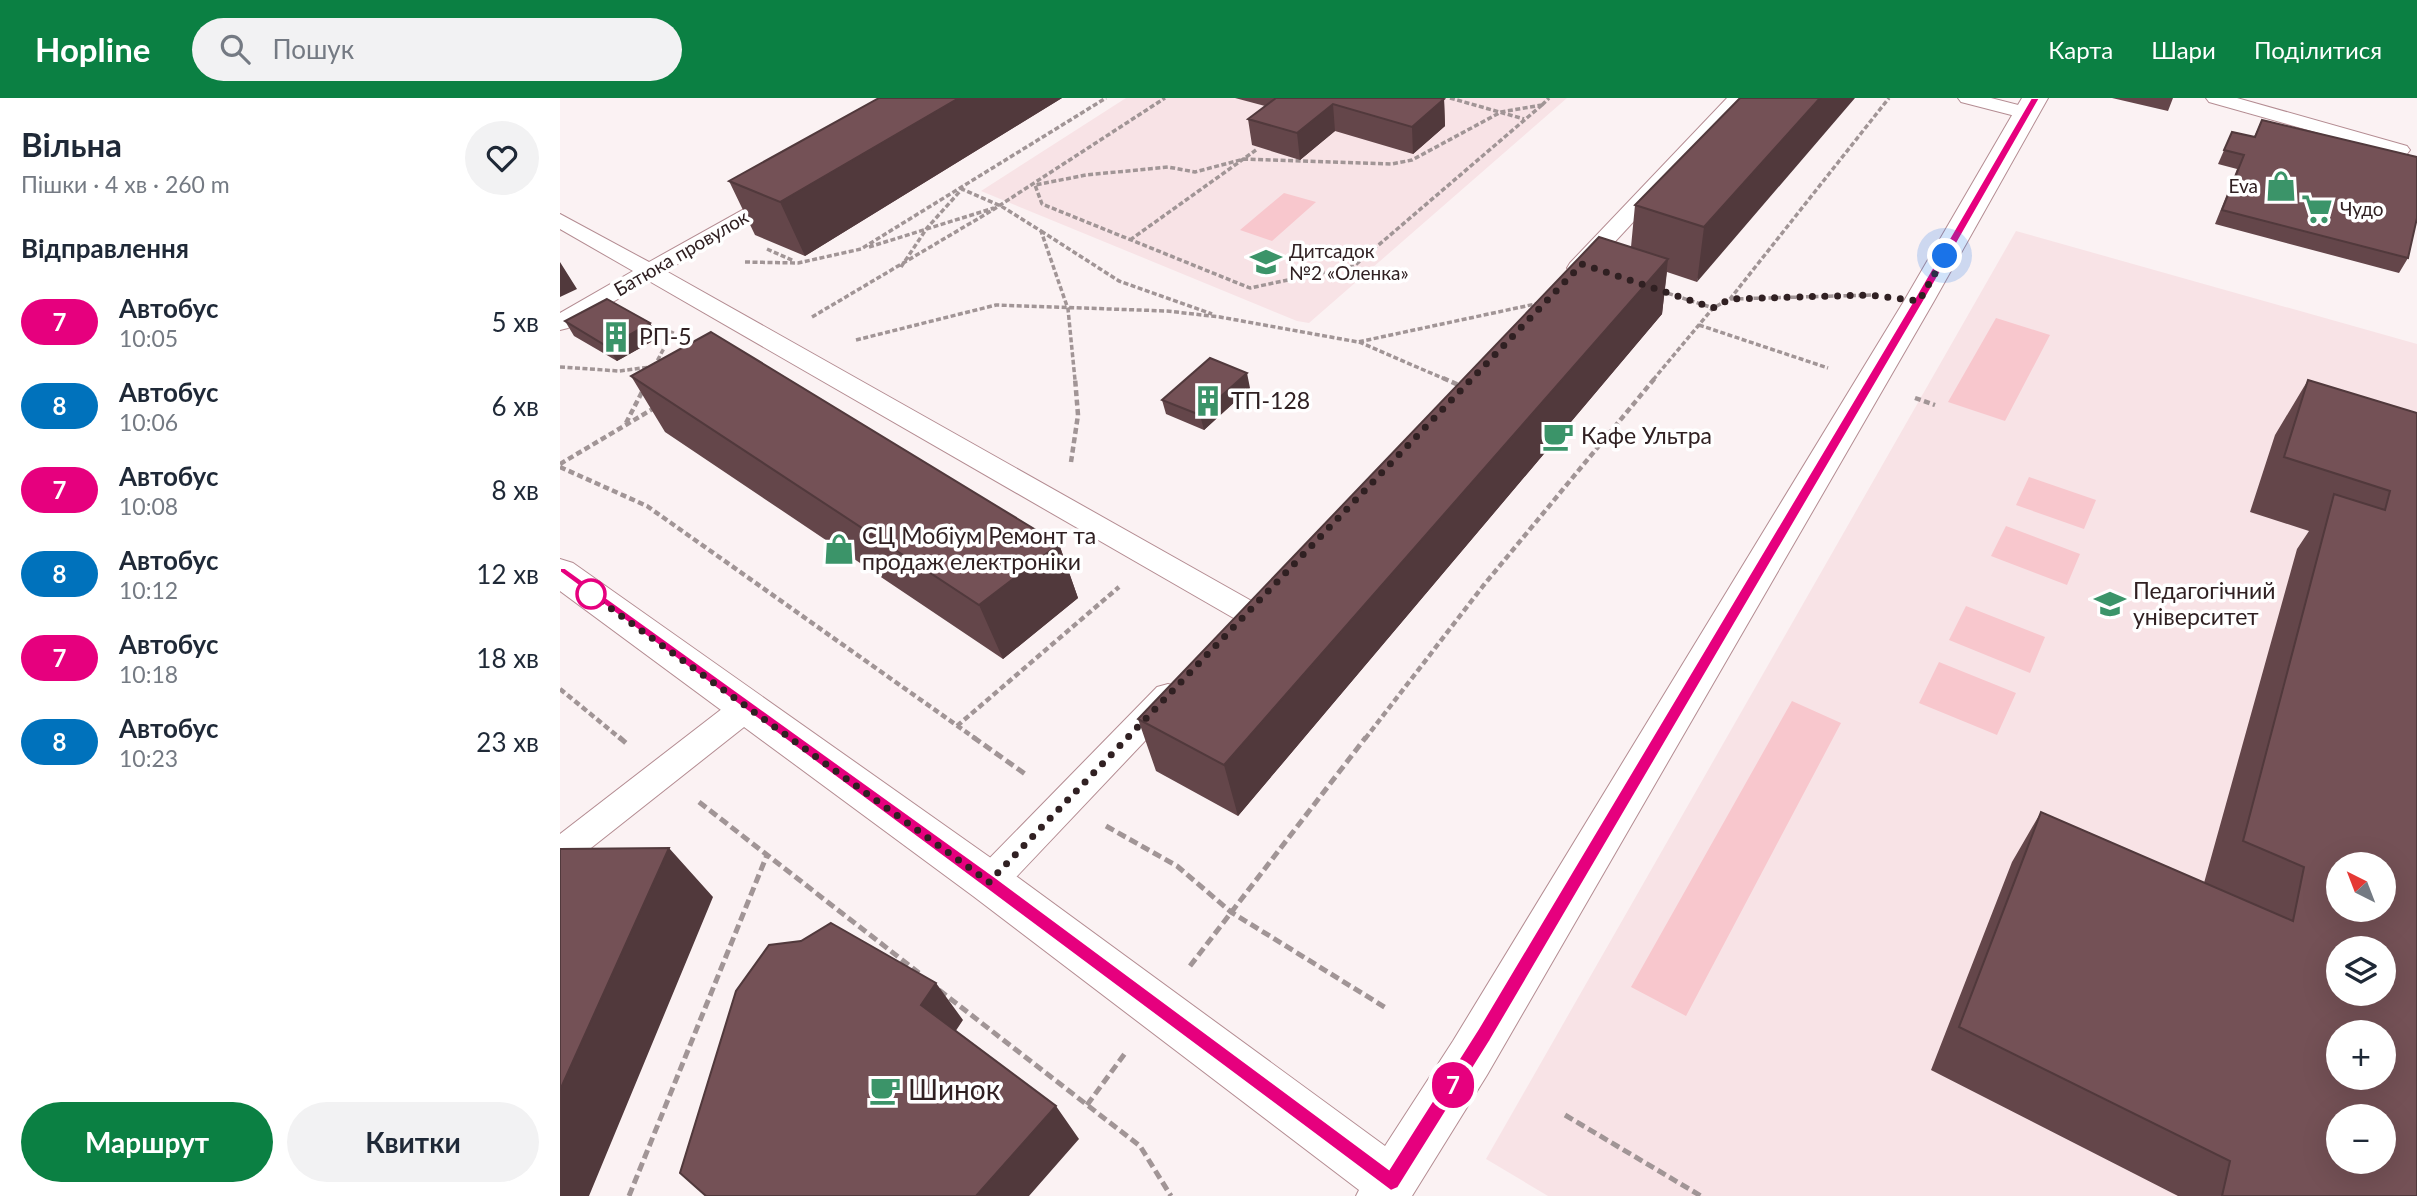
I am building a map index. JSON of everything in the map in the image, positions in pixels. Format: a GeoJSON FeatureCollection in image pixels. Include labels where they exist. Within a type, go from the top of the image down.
{"type":"FeatureCollection","features":[{"type":"Feature","properties":{"kind":"street"},"geometry":{"type":"LineString","coordinates":[[560,572],[989,882],[1158,1008],[1387,1189],[1470,1058],[1919,301],[2031,105]]}},
{"type":"Feature","properties":{"kind":"lane"},"geometry":{"type":"LineString","coordinates":[[1546,302],[1738,98]]}},
{"type":"Feature","properties":{"kind":"lane"},"geometry":{"type":"LineString","coordinates":[[1968,98],[2031,105]]}},
{"type":"Feature","properties":{"kind":"lane"},"geometry":{"type":"LineString","coordinates":[[2216,98],[2400,150]]}},
{"type":"Feature","properties":{"kind":"lane","name":"Батюка провулок"},"geometry":{"type":"LineString","coordinates":[[560,323],[656,275],[802,183]]}},
{"type":"Feature","properties":{"kind":"lane"},"geometry":{"type":"LineString","coordinates":[[560,220],[1247,612]]}},
{"type":"Feature","properties":{"kind":"lane"},"geometry":{"type":"LineString","coordinates":[[1228,632],[1266,593]]}},
{"type":"Feature","properties":{"kind":"lane"},"geometry":{"type":"LineString","coordinates":[[989,882],[1181,683]]}},
{"type":"Feature","properties":{"kind":"lane"},"geometry":{"type":"LineString","coordinates":[[560,853],[747,707]]}},
{"type":"Feature","properties":{"kind":"path"},"geometry":{"type":"LineString","coordinates":[[861,249],[1106,98]]}},
{"type":"Feature","properties":{"kind":"path"},"geometry":{"type":"LineString","coordinates":[[769,341],[901,267],[1001,206],[1166,98]]}},
{"type":"Feature","properties":{"kind":"path"},"geometry":{"type":"LineString","coordinates":[[1450,98],[1525,119]]}},
{"type":"Feature","properties":{"kind":"path"},"geometry":{"type":"LineString","coordinates":[[1035,185],[1042,204],[1250,288],[1354,266],[1549,98]]}},
{"type":"Feature","properties":{"kind":"path"},"geometry":{"type":"LineString","coordinates":[[1087,1105],[1231,912],[1483,586],[1713,308],[1730,299],[1889,98]]}},
{"type":"Feature","properties":{"kind":"path"},"geometry":{"type":"LineString","coordinates":[[1035,185],[1168,167],[1195,172],[1244,159],[1392,164],[1412,160],[1501,112],[1542,105]]}},
{"type":"Feature","properties":{"kind":"path"},"geometry":{"type":"LineString","coordinates":[[1129,240],[1256,150]]}},
{"type":"Feature","properties":{"kind":"path"},"geometry":{"type":"LineString","coordinates":[[901,267],[927,228],[962,188]]}},
{"type":"Feature","properties":{"kind":"path"},"geometry":{"type":"LineString","coordinates":[[656,275],[721,262],[798,263],[861,249],[1001,206]]}},
{"type":"Feature","properties":{"kind":"path"},"geometry":{"type":"LineString","coordinates":[[1041,231],[1119,281],[1220,317]]}},
{"type":"Feature","properties":{"kind":"path"},"geometry":{"type":"LineString","coordinates":[[1660,290],[1713,308]]}},
{"type":"Feature","properties":{"kind":"path"},"geometry":{"type":"LineString","coordinates":[[626,424],[691,295]]}},
{"type":"Feature","properties":{"kind":"path"},"geometry":{"type":"LineString","coordinates":[[1730,299],[1868,295],[1919,301]]}},
{"type":"Feature","properties":{"kind":"path"},"geometry":{"type":"LineString","coordinates":[[1358,342],[1546,302]]}},
{"type":"Feature","properties":{"kind":"path"},"geometry":{"type":"LineString","coordinates":[[802,358],[877,334],[996,305],[1167,311],[1220,317],[1358,342],[1464,387]]}},
{"type":"Feature","properties":{"kind":"path"},"geometry":{"type":"LineString","coordinates":[[1699,325],[1837,371]]}},
{"type":"Feature","properties":{"kind":"path"},"geometry":{"type":"LineString","coordinates":[[560,367],[619,371],[667,365]]}},
{"type":"Feature","properties":{"kind":"path"},"geometry":{"type":"LineString","coordinates":[[1914,398],[1935,405]]}},
{"type":"Feature","properties":{"kind":"path"},"geometry":{"type":"LineString","coordinates":[[560,465],[661,404]]}},
{"type":"Feature","properties":{"kind":"path"},"geometry":{"type":"LineString","coordinates":[[560,465],[646,506],[1067,803],[1177,866],[1231,912],[1386,1007]]}},
{"type":"Feature","properties":{"kind":"path"},"geometry":{"type":"LineString","coordinates":[[560,689],[662,774],[927,980]]}},
{"type":"Feature","properties":{"kind":"path"},"geometry":{"type":"LineString","coordinates":[[629,1196],[767,855]]}},
{"type":"Feature","properties":{"kind":"path"},"geometry":{"type":"LineString","coordinates":[[938,988],[1140,1146],[1171,1196]]}},
{"type":"Feature","properties":{"kind":"path"},"geometry":{"type":"LineString","coordinates":[[1565,1115],[1701,1196]]}},
{"type":"Feature","properties":{"kind":"shaded area","name":"Дитсадок №2 «Оленка»"},"geometry":{"type":"Polygon","coordinates":[[[1126,98],[1567,98],[1309,323],[1297,321],[981,191],[1126,98]]]}},
{"type":"Feature","properties":{"kind":"shaded area"},"geometry":{"type":"Polygon","coordinates":[[[1284,193],[1316,202],[1272,241],[1240,230],[1284,193]]]}},
{"type":"Feature","properties":{"kind":"shaded area","name":"Педагогічний університет"},"geometry":{"type":"Polygon","coordinates":[[[2016,231],[2417,344],[2417,1196],[1548,1196],[1486,1159],[2016,231]]]}},
{"type":"Feature","properties":{"kind":"shaded area"},"geometry":{"type":"Polygon","coordinates":[[[1996,318],[2050,335],[2005,421],[1948,402],[1996,318]]]}},
{"type":"Feature","properties":{"kind":"shaded area"},"geometry":{"type":"Polygon","coordinates":[[[2029,477],[2096,500],[2084,529],[2016,505],[2029,477]]]}},
{"type":"Feature","properties":{"kind":"shaded area"},"geometry":{"type":"Polygon","coordinates":[[[2006,526],[2080,554],[2067,585],[1991,556],[2006,526]]]}},
{"type":"Feature","properties":{"kind":"shaded area"},"geometry":{"type":"Polygon","coordinates":[[[1966,606],[2045,637],[2030,673],[1949,640],[1966,606]]]}},
{"type":"Feature","properties":{"kind":"shaded area"},"geometry":{"type":"Polygon","coordinates":[[[1939,662],[2016,693],[1997,735],[1919,703],[1939,662]]]}},
{"type":"Feature","properties":{"kind":"shaded area"},"geometry":{"type":"Polygon","coordinates":[[[1792,701],[1841,723],[1686,1016],[1631,987],[1792,701]]]}},
{"type":"Feature","properties":{"kind":"building"},"geometry":{"type":"Polygon","coordinates":[[[879,98],[959,98],[780,202],[729,181],[879,98]]]}},
{"type":"Feature","properties":{"kind":"building"},"geometry":{"type":"Polygon","coordinates":[[[1276,98],[1444,99],[1412,127],[1333,104],[1297,133],[1248,119],[1276,98]]]}},
{"type":"Feature","properties":{"kind":"building"},"geometry":{"type":"Polygon","coordinates":[[[1740,98],[1820,98],[1704,227],[1635,205],[1740,98]]]}},
{"type":"Feature","properties":{"kind":"building","name":"Чудо"},"geometry":{"type":"Polygon","coordinates":[[[2262,120],[2417,157],[2417,218],[2408,258],[2222,210],[2244,155],[2224,150],[2232,132],[2255,137],[2262,120]]]}},
{"type":"Feature","properties":{"kind":"building"},"geometry":{"type":"Polygon","coordinates":[[[1599,237],[1668,259],[1224,765],[1138,719],[1599,237]]]}},
{"type":"Feature","properties":{"kind":"building"},"geometry":{"type":"Polygon","coordinates":[[[607,299],[650,323],[608,347],[565,321],[607,299]]]}},
{"type":"Feature","properties":{"kind":"building"},"geometry":{"type":"Polygon","coordinates":[[[711,332],[1059,544],[979,605],[631,376],[711,332]]]}},
{"type":"Feature","properties":{"kind":"building"},"geometry":{"type":"Polygon","coordinates":[[[1210,358],[1247,373],[1200,415],[1162,400],[1210,358]]]}},
{"type":"Feature","properties":{"kind":"building"},"geometry":{"type":"Polygon","coordinates":[[[2308,380],[2417,413],[2417,1196],[2222,1196],[2230,1161],[1959,1027],[2041,812],[2293,921],[2304,867],[2243,841],[2334,494],[2385,510],[2390,491],[2284,457],[2308,380]]]}},
{"type":"Feature","properties":{"kind":"building"},"geometry":{"type":"Polygon","coordinates":[[[669,848],[560,1090],[560,849],[669,848]]]}},
{"type":"Feature","properties":{"kind":"building","name":"Шинок"},"geometry":{"type":"Polygon","coordinates":[[[831,923],[936,983],[921,1005],[1056,1106],[976,1196],[706,1196],[680,1173],[736,991],[769,945],[801,941],[831,923]]]}},
{"type":"Feature","properties":{"kind":"bus line","name":"7"},"geometry":{"type":"LineString","coordinates":[[560,572],[989,882],[1391,1182],[1484,1035],[1919,301],[2035,98]]}},
{"type":"Feature","properties":{"kind":"place","name":"Eva"},"geometry":{"type":"Point","coordinates":[2281,186]}},
{"type":"Feature","properties":{"kind":"place","name":"Чудо"},"geometry":{"type":"Point","coordinates":[2317,209]}},
{"type":"Feature","properties":{"kind":"place","name":"Дитсадок №2 «Оленка»"},"geometry":{"type":"Point","coordinates":[1266,262]}},
{"type":"Feature","properties":{"kind":"place","name":"РП-5"},"geometry":{"type":"Point","coordinates":[616,337]}},
{"type":"Feature","properties":{"kind":"place","name":"ТП-128"},"geometry":{"type":"Point","coordinates":[1208,401]}},
{"type":"Feature","properties":{"kind":"place","name":"Кафе Ультра"},"geometry":{"type":"Point","coordinates":[1558,436]}},
{"type":"Feature","properties":{"kind":"place","name":"СЦ Мобіум Ремонт та продаж електроніки"},"geometry":{"type":"Point","coordinates":[839,549]}},
{"type":"Feature","properties":{"kind":"place","name":"Педагогічний університет"},"geometry":{"type":"Point","coordinates":[2110,604]}},
{"type":"Feature","properties":{"kind":"place","name":"Шинок"},"geometry":{"type":"Point","coordinates":[885,1090]}},
{"type":"Feature","properties":{"kind":"route"},"geometry":{"type":"LineString","coordinates":[[591,594],[989,882],[1582,264],[1713,308],[1730,299],[1868,295],[1919,301],[1945,256]]}}]}
